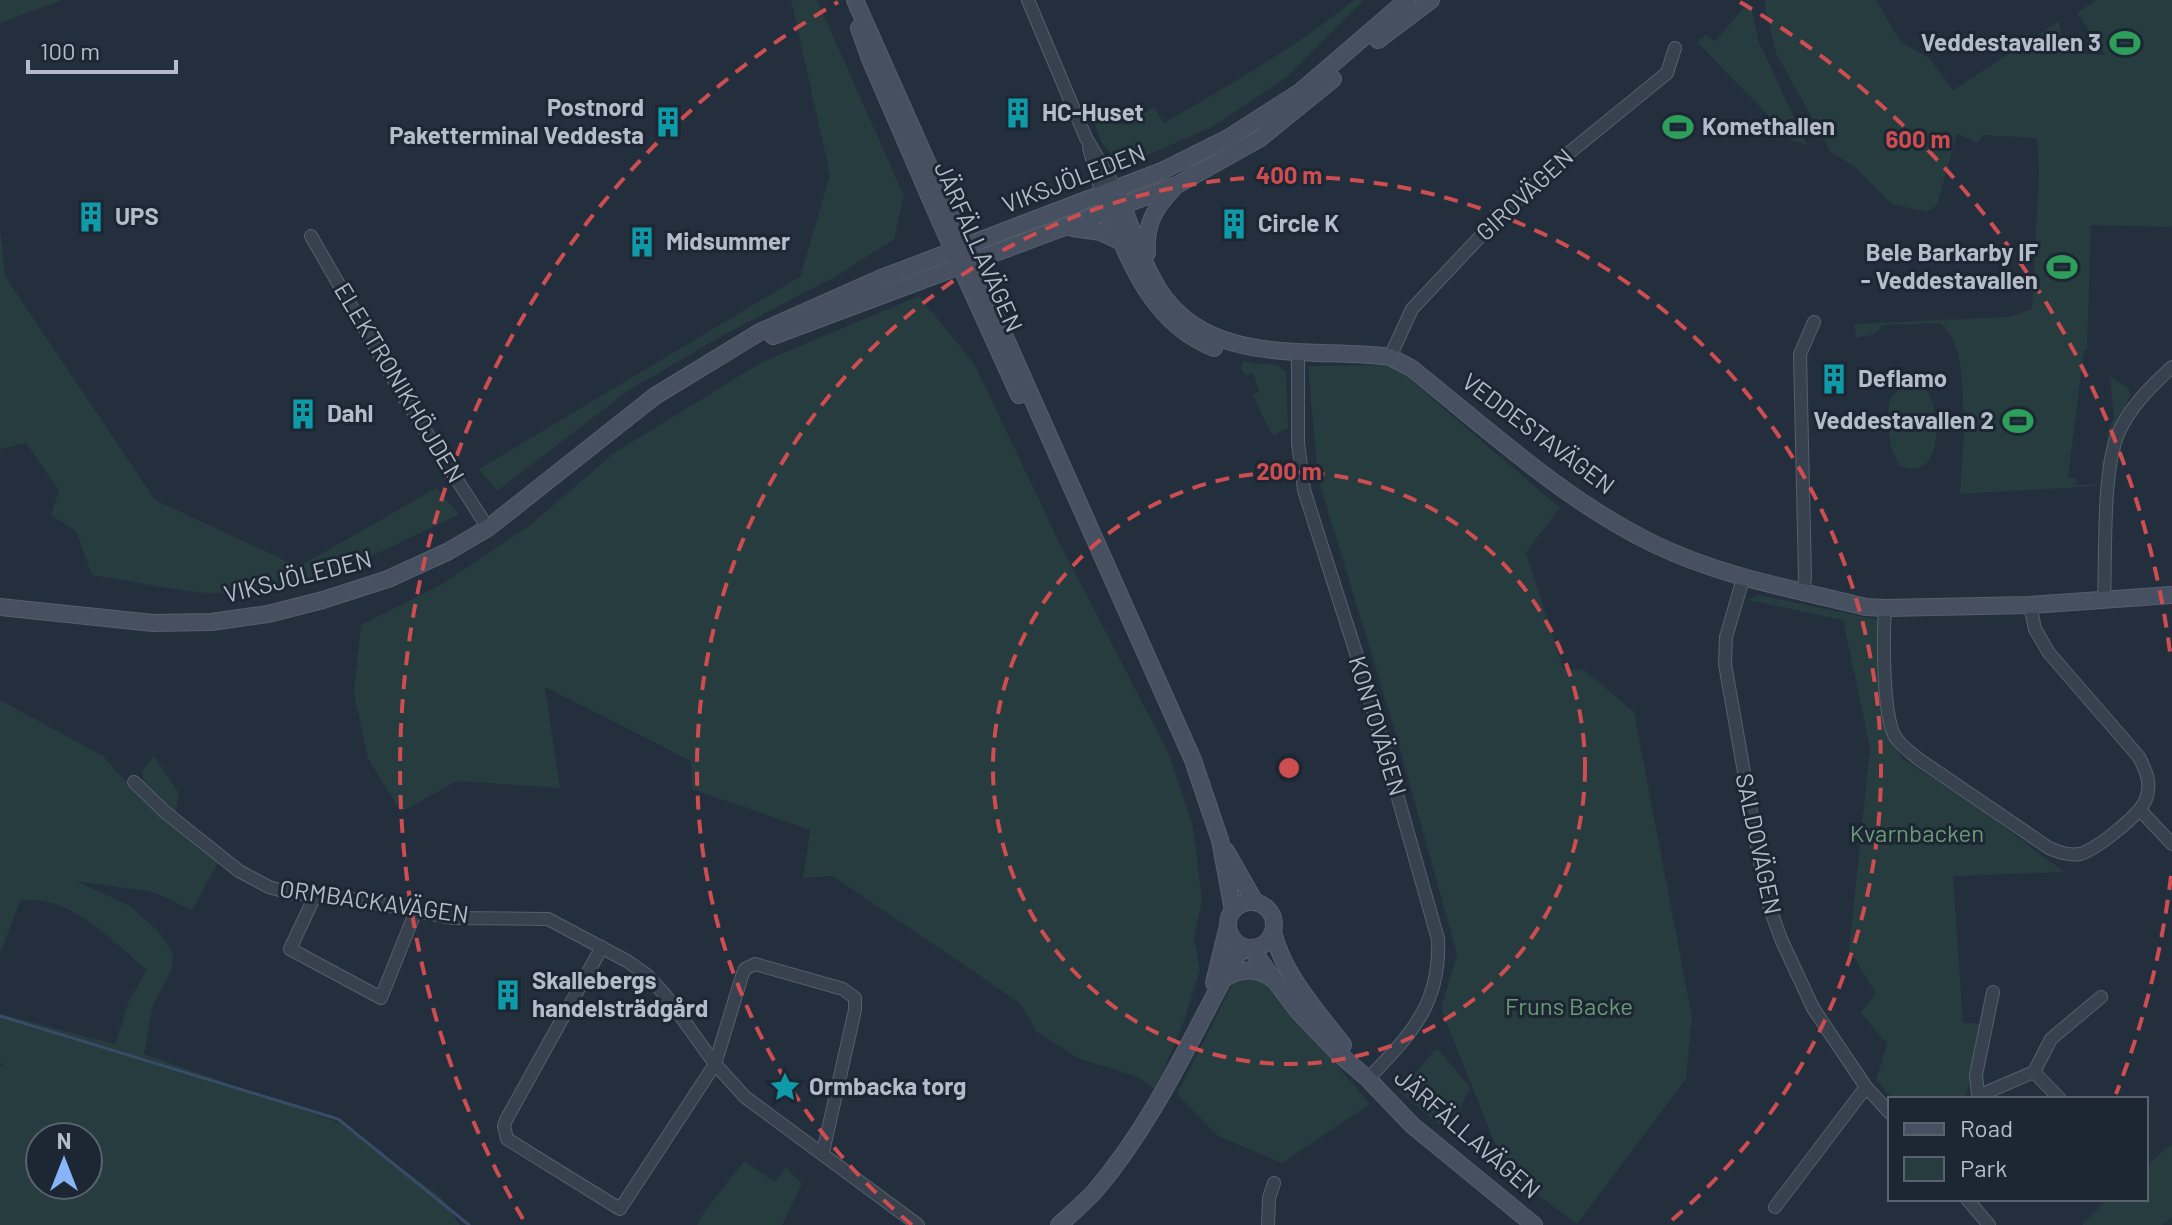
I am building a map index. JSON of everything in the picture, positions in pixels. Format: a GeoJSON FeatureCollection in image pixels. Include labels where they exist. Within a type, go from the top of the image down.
{"type":"FeatureCollection","features":[{"type":"Feature","properties":{"kind":"street","name":"JÄRFÄLLAVÄGEN"},"geometry":{"type":"LineString","coordinates":[[852,0],[967,265],[1148,654],[1193,760],[1220,840],[1255,902]]}},
{"type":"Feature","properties":{"kind":"street"},"geometry":{"type":"LineString","coordinates":[[1028,0],[1109,192]]}},
{"type":"Feature","properties":{"kind":"street","name":"VIKSJÖLEDEN"},"geometry":{"type":"LineString","coordinates":[[0,607],[153,623],[211,622],[268,614],[388,579],[447,552],[488,528],[655,396],[760,332],[829,300],[1197,155],[1276,109],[1337,62],[1407,0]]}},
{"type":"Feature","properties":{"kind":"street","name":"VIKSJÖLEDEN"},"geometry":{"type":"LineString","coordinates":[[1391,29],[1419,0]]}},
{"type":"Feature","properties":{"kind":"street","name":"VIKSJÖLEDEN"},"geometry":{"type":"LineString","coordinates":[[728,352],[1177,185],[1230,157],[1287,119],[1391,29],[1431,0]]}},
{"type":"Feature","properties":{"kind":"street","name":"GIROVÄGEN"},"geometry":{"type":"LineString","coordinates":[[1390,357],[1412,309],[1492,224],[1559,161],[1667,73],[1675,48]]}},
{"type":"Feature","properties":{"kind":"street"},"geometry":{"type":"LineString","coordinates":[[1150,271],[1146,242],[1149,222],[1159,204],[1177,185]]}},
{"type":"Feature","properties":{"kind":"street","name":"VEDDESTAVÄGEN"},"geometry":{"type":"LineString","coordinates":[[1109,192],[1160,290],[1179,314],[1212,336],[1239,345],[1298,352],[1390,357],[1411,368],[1572,496],[1654,544],[1743,579],[1866,607],[1885,608],[2030,605],[2172,595]]}},
{"type":"Feature","properties":{"kind":"street","name":"VEDDESTAVÄGEN"},"geometry":{"type":"LineString","coordinates":[[1116,209],[1122,242],[1154,304],[1193,338],[1211,347],[1242,355],[1273,357],[1298,352]]}},
{"type":"Feature","properties":{"kind":"street"},"geometry":{"type":"LineString","coordinates":[[1067,227],[1101,232],[1122,242]]}},
{"type":"Feature","properties":{"kind":"street","name":"ELEKTRONIKHÖJDEN"},"geometry":{"type":"LineString","coordinates":[[311,236],[403,396],[488,528]]}},
{"type":"Feature","properties":{"kind":"street"},"geometry":{"type":"LineString","coordinates":[[1803,594],[1800,354],[1814,322]]}},
{"type":"Feature","properties":{"kind":"street","name":"KONTOVÄGEN"},"geometry":{"type":"LineString","coordinates":[[1298,352],[1298,443],[1304,490],[1368,694],[1438,939],[1439,957],[1429,1005],[1401,1044],[1368,1079]]}},
{"type":"Feature","properties":{"kind":"street"},"geometry":{"type":"LineString","coordinates":[[2104,599],[2109,474],[2114,447],[2132,411],[2172,367]]}},
{"type":"Feature","properties":{"kind":"street","name":"SALDOVÄGEN"},"geometry":{"type":"LineString","coordinates":[[1743,579],[1726,637],[1725,664],[1766,897],[1798,981],[1813,1008],[1866,1087],[1888,1111]]}},
{"type":"Feature","properties":{"kind":"street"},"geometry":{"type":"LineString","coordinates":[[1885,608],[1883,636],[1892,730],[1899,742],[1917,758],[2045,845],[2060,852],[2082,853],[2140,810],[2147,798],[2149,784],[2139,757],[2049,653],[2035,629],[2030,605]]}},
{"type":"Feature","properties":{"kind":"street","name":"ORMBACKAVÄGEN"},"geometry":{"type":"LineString","coordinates":[[134,782],[165,812],[239,871],[269,887],[452,918],[548,919],[602,947],[647,975],[692,1029],[715,1064],[745,1097],[918,1225]]}},
{"type":"Feature","properties":{"kind":"street"},"geometry":{"type":"LineString","coordinates":[[2140,810],[2172,844]]}},
{"type":"Feature","properties":{"kind":"street","name":"JÄRFÄLLAVÄGEN"},"geometry":{"type":"LineString","coordinates":[[1220,840],[1230,918]]}},
{"type":"Feature","properties":{"kind":"street"},"geometry":{"type":"LineString","coordinates":[[315,896],[290,949],[381,998],[415,913]]}},
{"type":"Feature","properties":{"kind":"street"},"geometry":{"type":"LineString","coordinates":[[1059,1225],[1094,1192],[1144,1123],[1196,1033],[1235,957],[1248,948],[1263,946],[1273,932],[1271,913],[1255,902],[1242,903],[1230,918],[1208,1008]]}},
{"type":"Feature","properties":{"kind":"street"},"geometry":{"type":"LineString","coordinates":[[1230,918],[1231,938],[1248,948]]}},
{"type":"Feature","properties":{"kind":"street","name":"JÄRFÄLLAVÄGEN"},"geometry":{"type":"LineString","coordinates":[[1273,932],[1278,950],[1313,1005],[1368,1079]]}},
{"type":"Feature","properties":{"kind":"street"},"geometry":{"type":"LineString","coordinates":[[602,947],[506,1120],[507,1139],[620,1209],[715,1064],[745,969],[762,964],[852,995],[855,1010],[823,1152]]}},
{"type":"Feature","properties":{"kind":"street","name":"JÄRFÄLLAVÄGEN"},"geometry":{"type":"LineString","coordinates":[[1248,948],[1298,1011],[1412,1125],[1534,1225]]}},
{"type":"Feature","properties":{"kind":"street"},"geometry":{"type":"LineString","coordinates":[[1223,979],[1241,970],[1258,971],[1278,984]]}},
{"type":"Feature","properties":{"kind":"street"},"geometry":{"type":"LineString","coordinates":[[1993,992],[1976,1075],[1978,1097],[2034,1072],[2051,1039],[2101,997]]}},
{"type":"Feature","properties":{"kind":"street"},"geometry":{"type":"LineString","coordinates":[[2034,1072],[2058,1097]]}},
{"type":"Feature","properties":{"kind":"street"},"geometry":{"type":"LineString","coordinates":[[1775,1207],[1866,1087]]}},
{"type":"Feature","properties":{"kind":"street"},"geometry":{"type":"LineString","coordinates":[[1268,1225],[1269,1198],[1274,1183]]}},
{"type":"Feature","properties":{"kind":"street"},"geometry":{"type":"LineString","coordinates":[[1969,1201],[1989,1225]]}},
{"type":"Feature","properties":{"kind":"green space"},"geometry":{"type":"Polygon","coordinates":[[[0,0],[62,0],[0,23],[0,0]]]}},
{"type":"Feature","properties":{"kind":"green space"},"geometry":{"type":"Polygon","coordinates":[[[791,0],[817,0],[904,196],[894,239],[840,274],[720,337],[629,390],[497,491],[479,469],[800,277],[830,175],[791,0]]]}},
{"type":"Feature","properties":{"kind":"green space"},"geometry":{"type":"Polygon","coordinates":[[[1354,0],[1364,0],[1287,77],[1212,127],[1140,158],[1118,162],[1102,143],[1090,112],[1098,107],[1124,125],[1154,107],[1164,123],[1285,50],[1354,0]]]}},
{"type":"Feature","properties":{"kind":"green space","name":"Bele Barkarby IF - Veddestavallen"},"geometry":{"type":"Polygon","coordinates":[[[1766,0],[1876,0],[1901,42],[1929,58],[1953,90],[2059,21],[2063,53],[2105,55],[2077,13],[2096,0],[2172,0],[2172,227],[2091,225],[2087,350],[2084,350],[2068,478],[2076,478],[2077,485],[2097,486],[1960,494],[1964,429],[1962,381],[1958,355],[1948,332],[1940,323],[1882,325],[1868,336],[1856,337],[1854,324],[2010,317],[2032,309],[2039,173],[2037,138],[1983,135],[1977,143],[1957,133],[1937,205],[1927,212],[1892,204],[1856,168],[1830,151],[1776,53],[1766,0]]]}},
{"type":"Feature","properties":{"kind":"green space"},"geometry":{"type":"Polygon","coordinates":[[[1745,7],[1752,10],[1758,40],[1807,145],[1792,140],[1697,42],[1706,35],[1715,41],[1745,7]]]}},
{"type":"Feature","properties":{"kind":"green space"},"geometry":{"type":"Polygon","coordinates":[[[0,225],[5,276],[155,500],[299,567],[436,488],[459,514],[370,556],[278,587],[213,593],[92,575],[76,531],[51,515],[59,490],[26,443],[0,449],[0,225]]]}},
{"type":"Feature","properties":{"kind":"green space"},"geometry":{"type":"Polygon","coordinates":[[[919,296],[975,365],[1059,542],[1168,752],[1193,826],[1202,901],[1194,939],[1200,970],[1183,1024],[1155,1090],[1138,1077],[1078,1058],[1036,1031],[1020,1003],[833,876],[803,878],[810,830],[692,789],[691,761],[545,687],[560,788],[457,781],[401,812],[368,759],[354,693],[361,625],[444,583],[529,526],[614,453],[762,362],[919,296]]]}},
{"type":"Feature","properties":{"kind":"green space"},"geometry":{"type":"Polygon","coordinates":[[[1243,362],[1277,365],[1286,372],[1288,427],[1275,435],[1271,433],[1253,395],[1259,392],[1253,373],[1245,375],[1241,367],[1243,362]]]}},
{"type":"Feature","properties":{"kind":"green space","name":"Fruns Backe"},"geometry":{"type":"Polygon","coordinates":[[[1393,365],[1560,508],[1526,552],[1563,668],[1584,670],[1634,712],[1692,1017],[1686,1079],[1577,1224],[1506,1171],[1441,1009],[1457,954],[1394,728],[1318,478],[1308,366],[1393,365]]]}},
{"type":"Feature","properties":{"kind":"green space"},"geometry":{"type":"Polygon","coordinates":[[[2110,377],[2128,388],[2131,394],[2112,434],[2103,467],[2101,460],[2104,459],[2108,433],[2114,419],[2110,377]]]}},
{"type":"Feature","properties":{"kind":"green space"},"geometry":{"type":"Polygon","coordinates":[[[1908,385],[1926,389],[1935,411],[1936,440],[1932,453],[1926,463],[1916,468],[1902,467],[1898,462],[1891,447],[1888,428],[1890,400],[1908,385]]]}},
{"type":"Feature","properties":{"kind":"green space","name":"Kvarnbacken"},"geometry":{"type":"Polygon","coordinates":[[[1759,595],[1879,620],[1881,684],[1892,743],[1902,758],[1979,808],[2064,872],[1953,876],[1963,1023],[1986,1024],[1966,1097],[1891,1097],[1876,1080],[1887,1044],[1861,1013],[1876,993],[1849,950],[1870,748],[1843,620],[1748,600],[1759,595]]]}},
{"type":"Feature","properties":{"kind":"green space"},"geometry":{"type":"Polygon","coordinates":[[[0,700],[103,756],[125,781],[143,785],[143,769],[154,756],[179,793],[173,827],[197,841],[219,861],[192,910],[153,892],[76,881],[130,906],[158,931],[173,953],[172,969],[153,1005],[144,1054],[340,1123],[441,1197],[460,1225],[0,1225],[0,1066],[7,1067],[0,1063],[0,1014],[115,1044],[129,1001],[147,970],[105,933],[73,911],[38,900],[20,901],[0,954],[0,700]]]}},
{"type":"Feature","properties":{"kind":"green space"},"geometry":{"type":"Polygon","coordinates":[[[1247,975],[1264,980],[1370,1104],[1282,1163],[1218,1136],[1177,1094],[1236,977],[1247,975]]]}},
{"type":"Feature","properties":{"kind":"green space"},"geometry":{"type":"Polygon","coordinates":[[[1437,1048],[1470,1087],[1449,1133],[1399,1091],[1437,1048]]]}},
{"type":"Feature","properties":{"kind":"green space"},"geometry":{"type":"Polygon","coordinates":[[[2172,1144],[2172,1217],[2162,1225],[2082,1225],[2106,1201],[2148,1201],[2148,1164],[2172,1144]]]}},
{"type":"Feature","properties":{"kind":"green space"},"geometry":{"type":"Polygon","coordinates":[[[744,1161],[775,1182],[786,1167],[802,1184],[782,1225],[697,1225],[705,1211],[744,1161]]]}},
{"type":"Feature","properties":{"kind":"waterway"},"geometry":{"type":"LineString","coordinates":[[0,1016],[338,1119],[469,1225]]}},
{"type":"Feature","properties":{"kind":"place","name":"Veddestavallen 3"},"geometry":{"type":"Point","coordinates":[2125,43]}},
{"type":"Feature","properties":{"kind":"place","name":"HC-Huset"},"geometry":{"type":"Point","coordinates":[1018,113]}},
{"type":"Feature","properties":{"kind":"place","name":"Postnord Paketterminal Veddesta"},"geometry":{"type":"Point","coordinates":[668,122]}},
{"type":"Feature","properties":{"kind":"place","name":"Komethallen"},"geometry":{"type":"Point","coordinates":[1678,127]}},
{"type":"Feature","properties":{"kind":"place","name":"UPS"},"geometry":{"type":"Point","coordinates":[91,217]}},
{"type":"Feature","properties":{"kind":"place","name":"Circle K"},"geometry":{"type":"Point","coordinates":[1234,224]}},
{"type":"Feature","properties":{"kind":"place","name":"Midsummer"},"geometry":{"type":"Point","coordinates":[642,242]}},
{"type":"Feature","properties":{"kind":"place","name":"Bele Barkarby IF - Veddestavallen"},"geometry":{"type":"Point","coordinates":[2062,267]}},
{"type":"Feature","properties":{"kind":"place","name":"Deflamo"},"geometry":{"type":"Point","coordinates":[1834,379]}},
{"type":"Feature","properties":{"kind":"place","name":"Dahl"},"geometry":{"type":"Point","coordinates":[303,414]}},
{"type":"Feature","properties":{"kind":"place","name":"Veddestavallen 2"},"geometry":{"type":"Point","coordinates":[2018,421]}},
{"type":"Feature","properties":{"kind":"place","name":"Skallebergs handelsträdgård"},"geometry":{"type":"Point","coordinates":[508,995]}},
{"type":"Feature","properties":{"kind":"place","name":"Ormbacka torg"},"geometry":{"type":"Point","coordinates":[785,1087]}}]}
